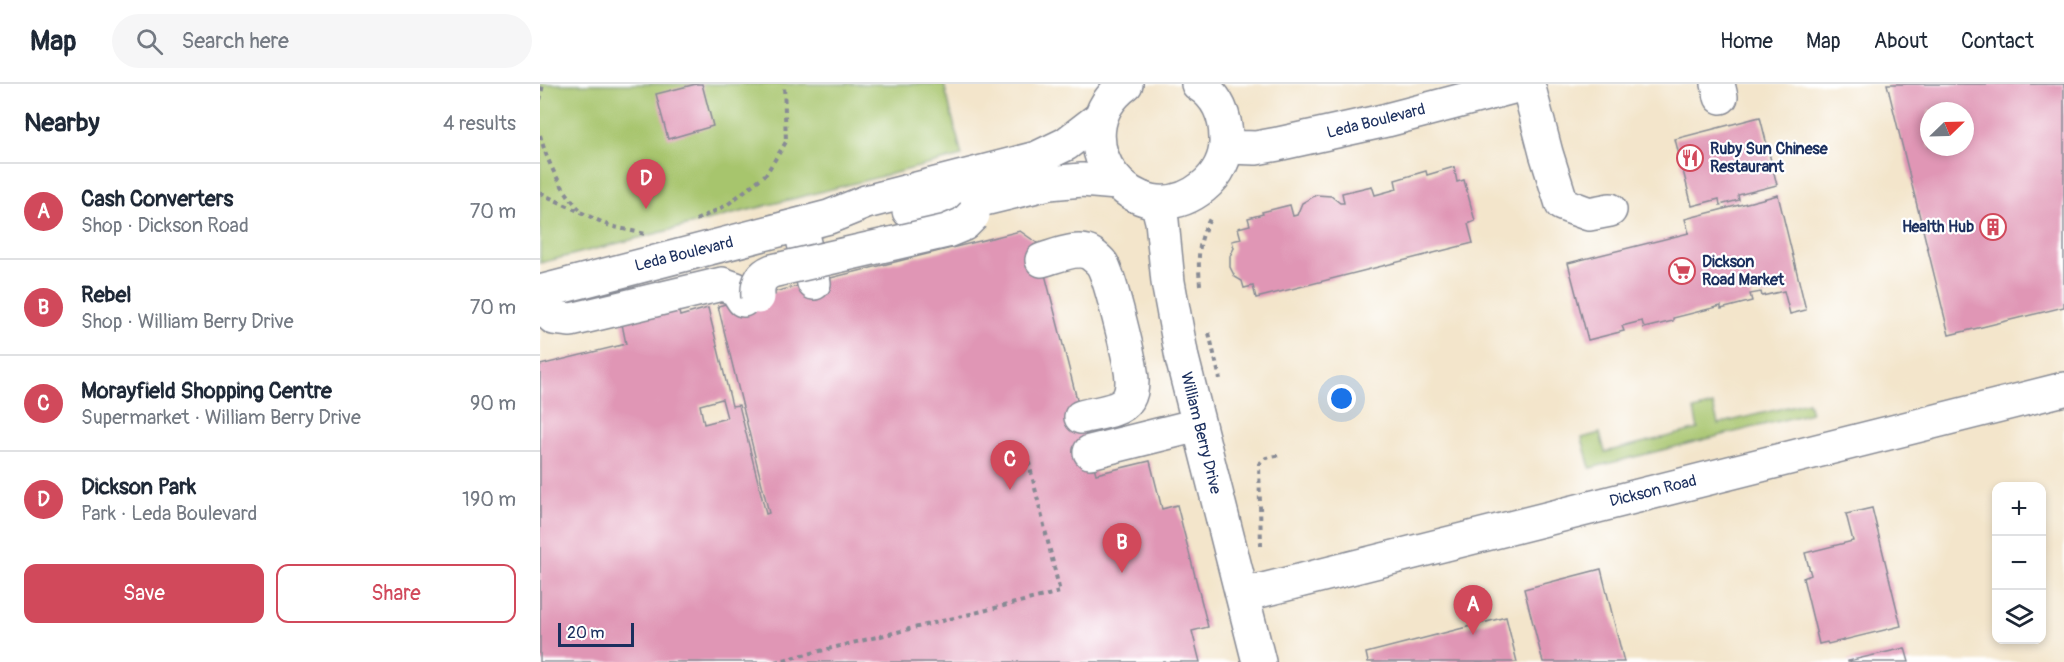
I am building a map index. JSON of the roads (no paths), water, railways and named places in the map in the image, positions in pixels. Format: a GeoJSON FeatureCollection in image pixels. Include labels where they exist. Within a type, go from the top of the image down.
{"type":"FeatureCollection","features":[{"type":"Feature","properties":{"kind":"street"},"geometry":{"type":"LineString","coordinates":[[1126,84],[1108,102],[1101,117],[1098,134],[1100,152],[1106,168],[1117,183],[1128,192],[1157,202],[1176,201],[1195,194],[1210,182],[1221,165],[1227,147],[1226,125],[1219,105],[1206,88],[1198,84]]}},
{"type":"Feature","properties":{"kind":"street"},"geometry":{"type":"LineString","coordinates":[[1526,84],[1562,204],[1589,214],[1610,210]]}},
{"type":"Feature","properties":{"kind":"street","name":"Leda Boulevard"},"geometry":{"type":"LineString","coordinates":[[1227,147],[1256,148],[1278,144],[1387,120],[1526,84]]}},
{"type":"Feature","properties":{"kind":"street","name":"Leda Boulevard"},"geometry":{"type":"LineString","coordinates":[[540,292],[563,284],[814,220],[866,202],[1037,158],[1066,144],[1101,117]]}},
{"type":"Feature","properties":{"kind":"street"},"geometry":{"type":"LineString","coordinates":[[1001,167],[1029,187]]}},
{"type":"Feature","properties":{"kind":"street","name":"Leda Boulevard"},"geometry":{"type":"LineString","coordinates":[[814,220],[976,207],[1029,187],[1082,180],[1117,183]]}},
{"type":"Feature","properties":{"kind":"street","name":"William Berry Drive"},"geometry":{"type":"LineString","coordinates":[[1157,202],[1162,221],[1173,316],[1198,425],[1259,662]]}},
{"type":"Feature","properties":{"kind":"street"},"geometry":{"type":"LineString","coordinates":[[540,305],[554,318],[561,321],[587,318],[716,284],[729,286],[750,298],[762,277],[772,271],[947,231],[964,224],[976,207]]}},
{"type":"Feature","properties":{"kind":"street"},"geometry":{"type":"LineString","coordinates":[[814,220],[814,283]]}},
{"type":"Feature","properties":{"kind":"street"},"geometry":{"type":"LineString","coordinates":[[1042,260],[1068,253],[1085,252],[1102,264],[1109,283],[1131,372],[1131,389],[1129,398],[1120,407],[1081,417]]}},
{"type":"Feature","properties":{"kind":"street","name":"Dickson Road"},"geometry":{"type":"LineString","coordinates":[[1243,595],[2064,389]]}},
{"type":"Feature","properties":{"kind":"street"},"geometry":{"type":"LineString","coordinates":[[1090,452],[1198,425]]}},
{"type":"Feature","properties":{"kind":"place","name":"Ruby Sun Chinese Restaurant"},"geometry":{"type":"Point","coordinates":[1690,158]}},
{"type":"Feature","properties":{"kind":"place","name":"Dickson Park"},"geometry":{"type":"Point","coordinates":[646,209]}},
{"type":"Feature","properties":{"kind":"place","name":"Health Hub"},"geometry":{"type":"Point","coordinates":[1993,227]}},
{"type":"Feature","properties":{"kind":"place","name":"Dickson Road Market"},"geometry":{"type":"Point","coordinates":[1682,271]}},
{"type":"Feature","properties":{"kind":"place","name":"Morayfield Shopping Centre"},"geometry":{"type":"Point","coordinates":[1010,490]}},
{"type":"Feature","properties":{"kind":"place","name":"Rebel"},"geometry":{"type":"Point","coordinates":[1122,573]}},
{"type":"Feature","properties":{"kind":"place","name":"Cash Converters"},"geometry":{"type":"Point","coordinates":[1473,635]}}]}
